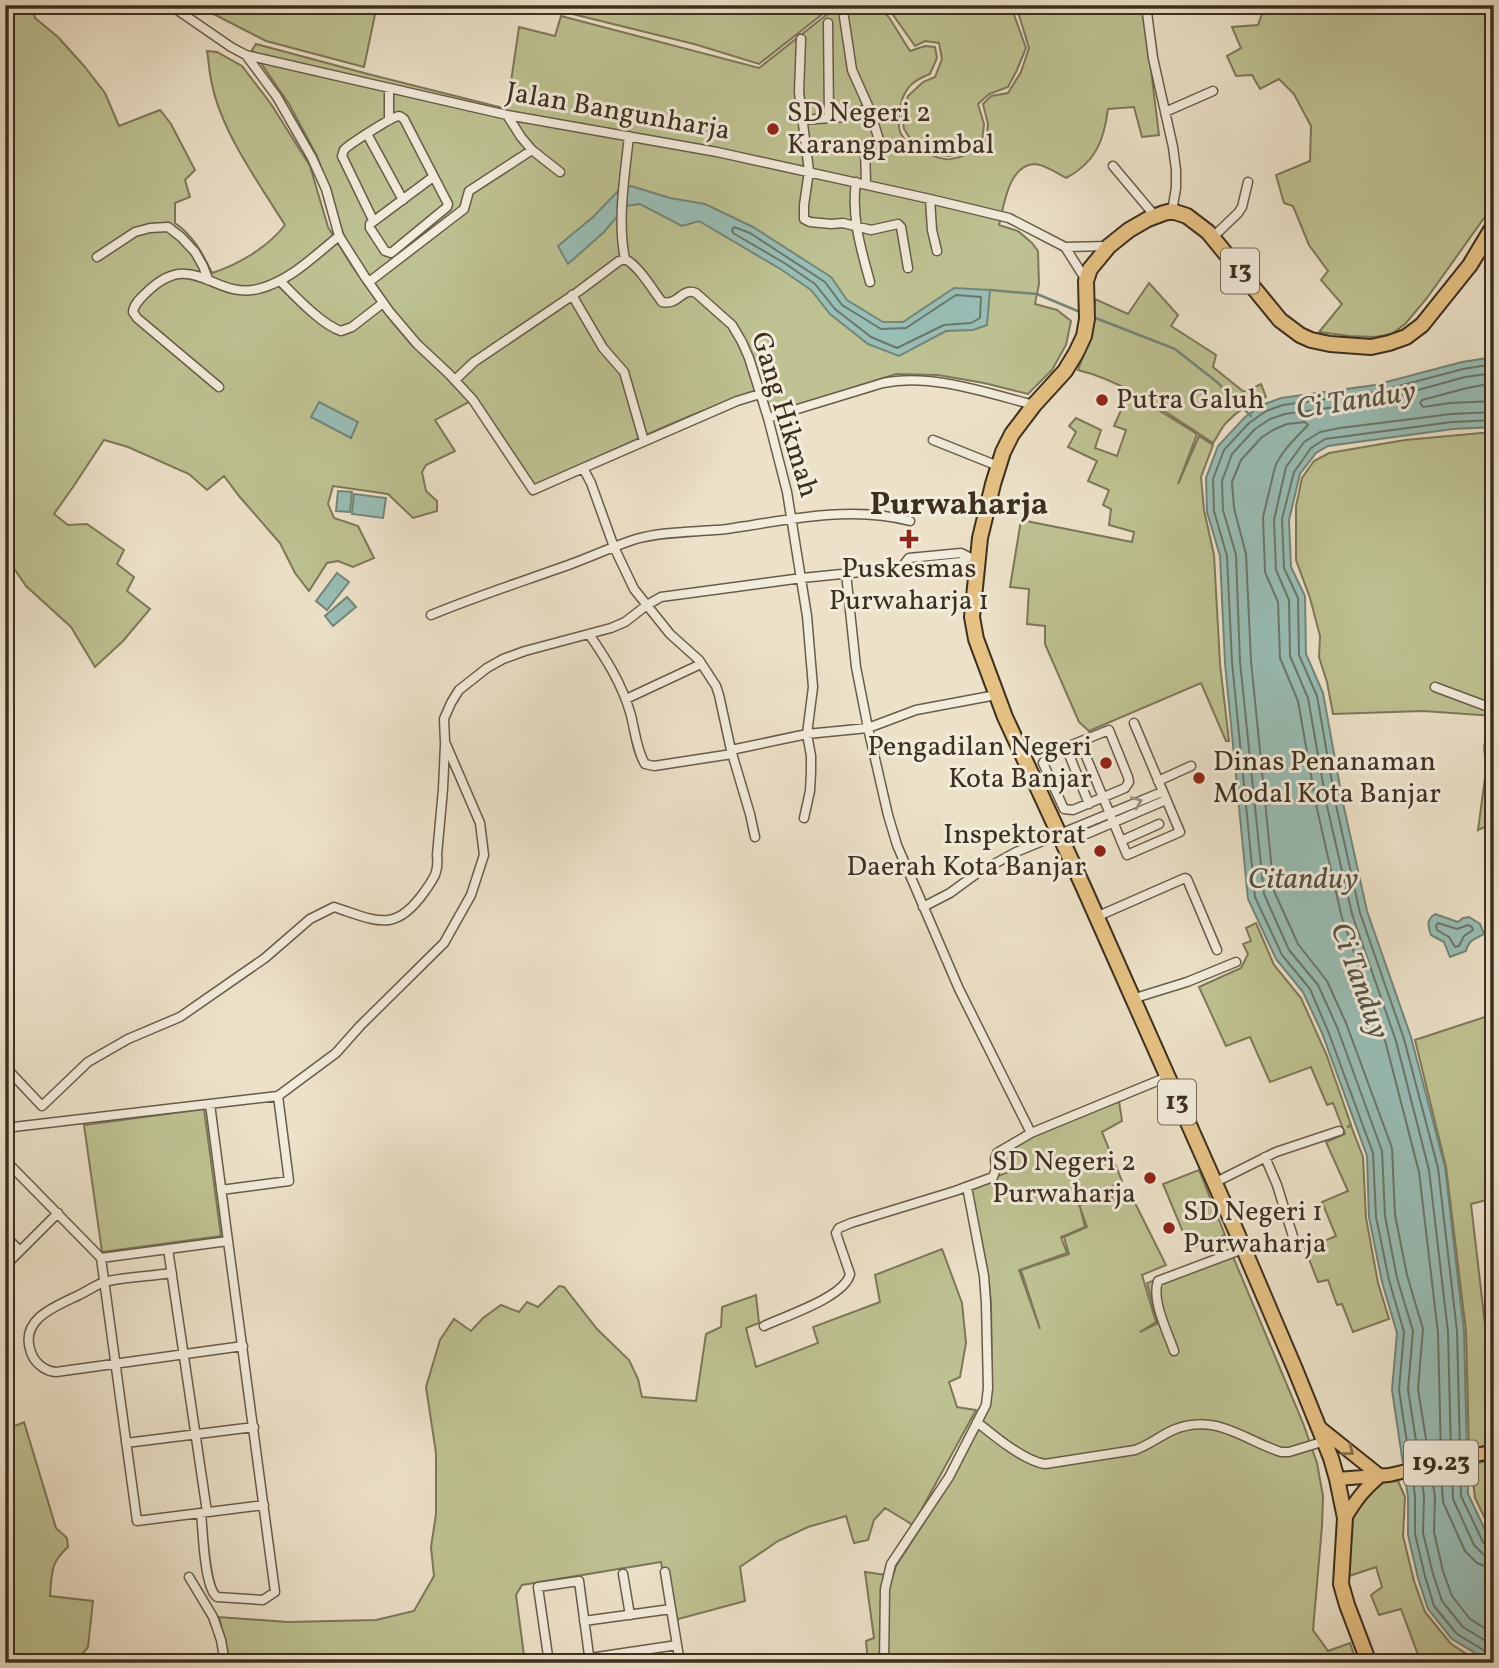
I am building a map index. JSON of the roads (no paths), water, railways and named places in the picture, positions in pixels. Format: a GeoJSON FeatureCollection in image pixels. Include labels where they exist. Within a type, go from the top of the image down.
{"type":"FeatureCollection","features":[{"type":"Feature","properties":{"kind":"highway"},"geometry":{"type":"LineString","coordinates":[[1086,281],[1090,269],[1109,246],[1129,230],[1155,216],[1172,211]]}},
{"type":"Feature","properties":{"kind":"highway","name":"13"},"geometry":{"type":"LineString","coordinates":[[1172,211],[1197,222],[1213,237],[1280,320],[1292,329],[1311,340],[1371,347],[1406,337],[1422,325],[1470,265],[1494,225]]}},
{"type":"Feature","properties":{"kind":"highway","name":"13"},"geometry":{"type":"LineString","coordinates":[[1086,281],[1087,319],[1076,353],[1065,371],[1034,405],[1003,452],[972,558],[973,627],[996,695],[1244,1248],[1325,1441],[1338,1479],[1345,1518],[1341,1584],[1369,1663]]}},
{"type":"Feature","properties":{"kind":"main road"},"geometry":{"type":"LineString","coordinates":[[1319,1427],[1383,1475],[1364,1489],[1345,1518]]}},
{"type":"Feature","properties":{"kind":"main road","name":"19.23"},"geometry":{"type":"LineString","coordinates":[[1338,1479],[1383,1475],[1494,1451]]}},
{"type":"Feature","properties":{"kind":"street","name":"Jalan Bangunharja"},"geometry":{"type":"LineString","coordinates":[[170,5],[231,47],[246,54],[507,115],[809,171],[930,199],[1009,218],[1065,247]]}},
{"type":"Feature","properties":{"kind":"street"},"geometry":{"type":"LineString","coordinates":[[1146,5],[1153,58],[1176,170],[1172,211]]}},
{"type":"Feature","properties":{"kind":"street"},"geometry":{"type":"LineString","coordinates":[[844,17],[852,70],[869,108],[879,140],[865,145],[861,183],[854,200],[855,225],[870,282]]}},
{"type":"Feature","properties":{"kind":"street"},"geometry":{"type":"LineString","coordinates":[[828,23],[829,118]]}},
{"type":"Feature","properties":{"kind":"street"},"geometry":{"type":"LineString","coordinates":[[801,39],[799,92],[809,171],[803,214],[805,220],[843,223],[872,230],[900,225],[908,268]]}},
{"type":"Feature","properties":{"kind":"street"},"geometry":{"type":"LineString","coordinates":[[246,54],[277,97],[312,158],[326,190],[339,236],[369,282],[417,344],[473,400],[533,490],[737,401],[760,394]]}},
{"type":"Feature","properties":{"kind":"street"},"geometry":{"type":"LineString","coordinates":[[389,88],[389,120]]}},
{"type":"Feature","properties":{"kind":"street"},"geometry":{"type":"LineString","coordinates":[[1164,112],[1213,91]]}},
{"type":"Feature","properties":{"kind":"street"},"geometry":{"type":"LineString","coordinates":[[802,120],[853,115],[869,108]]}},
{"type":"Feature","properties":{"kind":"street"},"geometry":{"type":"LineString","coordinates":[[507,115],[532,150],[560,172]]}},
{"type":"Feature","properties":{"kind":"street"},"geometry":{"type":"LineString","coordinates":[[373,220],[342,156],[343,151],[398,116],[404,119],[446,199],[447,207],[391,253],[385,251],[370,228],[373,220],[433,177]]}},
{"type":"Feature","properties":{"kind":"street"},"geometry":{"type":"LineString","coordinates":[[367,134],[403,200]]}},
{"type":"Feature","properties":{"kind":"street"},"geometry":{"type":"LineString","coordinates":[[455,380],[474,362],[625,259],[622,228],[629,136]]}},
{"type":"Feature","properties":{"kind":"street"},"geometry":{"type":"LineString","coordinates":[[369,282],[464,209],[469,191],[532,150]]}},
{"type":"Feature","properties":{"kind":"street"},"geometry":{"type":"LineString","coordinates":[[1113,166],[1155,216]]}},
{"type":"Feature","properties":{"kind":"street"},"geometry":{"type":"LineString","coordinates":[[1213,237],[1242,207],[1248,182]]}},
{"type":"Feature","properties":{"kind":"street"},"geometry":{"type":"LineString","coordinates":[[930,199],[932,230],[937,251]]}},
{"type":"Feature","properties":{"kind":"street"},"geometry":{"type":"LineString","coordinates":[[97,257],[135,232],[168,227],[195,252],[208,279]]}},
{"type":"Feature","properties":{"kind":"street"},"geometry":{"type":"LineString","coordinates":[[219,387],[137,318],[132,309],[156,284],[174,274],[193,274],[237,290],[254,290],[281,282],[339,236]]}},
{"type":"Feature","properties":{"kind":"street"},"geometry":{"type":"LineString","coordinates":[[1065,247],[1109,246]]}},
{"type":"Feature","properties":{"kind":"street"},"geometry":{"type":"LineString","coordinates":[[1065,247],[1086,281]]}},
{"type":"Feature","properties":{"kind":"street","name":"Gang Hikmah"},"geometry":{"type":"LineString","coordinates":[[625,259],[636,267],[662,302],[675,301],[690,290],[696,293],[732,325],[749,358],[787,492],[807,616],[813,687],[807,734],[811,756],[810,792],[804,818]]}},
{"type":"Feature","properties":{"kind":"street"},"geometry":{"type":"LineString","coordinates":[[281,282],[335,330],[352,327],[383,303]]}},
{"type":"Feature","properties":{"kind":"street"},"geometry":{"type":"LineString","coordinates":[[572,295],[603,348],[624,372],[644,441]]}},
{"type":"Feature","properties":{"kind":"street"},"geometry":{"type":"LineString","coordinates":[[768,418],[900,379],[963,386],[1034,405]]}},
{"type":"Feature","properties":{"kind":"street"},"geometry":{"type":"LineString","coordinates":[[933,440],[999,466]]}},
{"type":"Feature","properties":{"kind":"street"},"geometry":{"type":"LineString","coordinates":[[583,468],[628,578],[670,634],[693,653],[716,686],[755,836]]}},
{"type":"Feature","properties":{"kind":"street"},"geometry":{"type":"LineString","coordinates":[[431,615],[638,539],[792,518],[862,514],[887,515],[910,520]]}},
{"type":"Feature","properties":{"kind":"street"},"geometry":{"type":"LineString","coordinates":[[5,1077],[10,1072],[42,1106],[88,1062],[128,1039],[180,1017],[265,958],[310,919],[334,907],[376,921],[400,918],[413,907],[434,877],[438,866],[444,719],[459,690],[492,665],[525,651],[611,628],[625,622],[662,597],[802,578],[961,562],[972,558]]}},
{"type":"Feature","properties":{"kind":"street"},"geometry":{"type":"LineString","coordinates":[[846,573],[856,667],[895,837],[959,989],[1031,1133]]}},
{"type":"Feature","properties":{"kind":"street"},"geometry":{"type":"LineString","coordinates":[[589,634],[615,673],[626,699],[639,751],[645,764],[654,766],[807,734],[868,728],[916,710],[996,695]]}},
{"type":"Feature","properties":{"kind":"street"},"geometry":{"type":"LineString","coordinates":[[626,699],[701,664]]}},
{"type":"Feature","properties":{"kind":"street"},"geometry":{"type":"LineString","coordinates":[[1435,687],[1494,709]]}},
{"type":"Feature","properties":{"kind":"street"},"geometry":{"type":"LineString","coordinates":[[1080,742],[1127,855],[1180,832],[1134,723]]}},
{"type":"Feature","properties":{"kind":"street"},"geometry":{"type":"LineString","coordinates":[[1109,730],[1129,782],[1125,788],[1089,804],[1073,810],[1064,808],[1043,762],[1049,754],[1066,747],[1109,730]]}},
{"type":"Feature","properties":{"kind":"street"},"geometry":{"type":"LineString","coordinates":[[1494,733],[1489,752],[1494,755]]}},
{"type":"Feature","properties":{"kind":"street"},"geometry":{"type":"LineString","coordinates":[[5,1128],[278,1096],[336,1053],[444,943],[471,895],[484,855],[481,823],[445,742]]}},
{"type":"Feature","properties":{"kind":"street"},"geometry":{"type":"LineString","coordinates":[[1066,747],[1089,804]]}},
{"type":"Feature","properties":{"kind":"street"},"geometry":{"type":"LineString","coordinates":[[1158,781],[1191,766]]}},
{"type":"Feature","properties":{"kind":"street"},"geometry":{"type":"LineString","coordinates":[[923,907],[1016,852],[1113,822],[1164,796]]}},
{"type":"Feature","properties":{"kind":"street"},"geometry":{"type":"LineString","coordinates":[[1061,839],[1109,814],[1164,796]]}},
{"type":"Feature","properties":{"kind":"street"},"geometry":{"type":"LineString","coordinates":[[1121,841],[1159,824]]}},
{"type":"Feature","properties":{"kind":"street"},"geometry":{"type":"LineString","coordinates":[[1096,917],[1185,878],[1217,950]]}},
{"type":"Feature","properties":{"kind":"street"},"geometry":{"type":"LineString","coordinates":[[1132,999],[1187,982],[1236,962]]}},
{"type":"Feature","properties":{"kind":"street"},"geometry":{"type":"LineString","coordinates":[[764,1326],[814,1305],[849,1281],[849,1267],[836,1233],[839,1228],[993,1177],[997,1153],[1031,1133],[1167,1077]]}},
{"type":"Feature","properties":{"kind":"street"},"geometry":{"type":"LineString","coordinates":[[221,1190],[289,1181],[278,1096]]}},
{"type":"Feature","properties":{"kind":"street"},"geometry":{"type":"LineString","coordinates":[[168,1249],[195,1434],[210,1587],[217,1597],[263,1600],[275,1592],[276,1587],[210,1104]]}},
{"type":"Feature","properties":{"kind":"street"},"geometry":{"type":"LineString","coordinates":[[1213,1183],[1265,1157],[1339,1130]]}},
{"type":"Feature","properties":{"kind":"street"},"geometry":{"type":"LineString","coordinates":[[1265,1157],[1277,1185],[1295,1243]]}},
{"type":"Feature","properties":{"kind":"street"},"geometry":{"type":"LineString","coordinates":[[5,1160],[101,1258],[137,1521],[264,1504]]}},
{"type":"Feature","properties":{"kind":"street"},"geometry":{"type":"LineString","coordinates":[[884,1663],[885,1589],[891,1564],[949,1477],[986,1405],[988,1388],[984,1276],[967,1187]]}},
{"type":"Feature","properties":{"kind":"street"},"geometry":{"type":"LineString","coordinates":[[5,1266],[58,1213]]}},
{"type":"Feature","properties":{"kind":"street"},"geometry":{"type":"LineString","coordinates":[[5,1236],[20,1251]]}},
{"type":"Feature","properties":{"kind":"street"},"geometry":{"type":"LineString","coordinates":[[101,1258],[228,1241]]}},
{"type":"Feature","properties":{"kind":"street"},"geometry":{"type":"LineString","coordinates":[[1174,1352],[1156,1297],[1157,1282],[1244,1248]]}},
{"type":"Feature","properties":{"kind":"street"},"geometry":{"type":"LineString","coordinates":[[172,1273],[105,1282],[40,1316],[30,1332],[29,1345],[36,1362],[51,1372],[57,1372],[243,1346]]}},
{"type":"Feature","properties":{"kind":"street"},"geometry":{"type":"LineString","coordinates":[[977,1422],[1023,1455],[1045,1465],[1135,1450],[1145,1447],[1172,1430],[1198,1425],[1212,1424],[1231,1429],[1281,1452],[1325,1441]]}},
{"type":"Feature","properties":{"kind":"street"},"geometry":{"type":"LineString","coordinates":[[126,1443],[254,1427]]}},
{"type":"Feature","properties":{"kind":"street"},"geometry":{"type":"LineString","coordinates":[[665,1572],[680,1663]]}},
{"type":"Feature","properties":{"kind":"street"},"geometry":{"type":"LineString","coordinates":[[623,1573],[630,1615]]}},
{"type":"Feature","properties":{"kind":"street"},"geometry":{"type":"LineString","coordinates":[[190,1577],[213,1617],[225,1663]]}},
{"type":"Feature","properties":{"kind":"street"},"geometry":{"type":"LineString","coordinates":[[549,1663],[538,1587],[579,1581],[590,1660],[677,1646]]}},
{"type":"Feature","properties":{"kind":"street"},"geometry":{"type":"LineString","coordinates":[[584,1621],[671,1609]]}},
{"type":"Feature","properties":{"kind":"water"},"geometry":{"type":"Polygon","coordinates":[[[631,186],[670,198],[705,204],[753,227],[831,277],[847,300],[883,322],[903,322],[954,288],[990,290],[987,325],[973,330],[946,331],[899,356],[868,344],[830,314],[811,290],[699,221],[682,226],[640,204],[626,206],[604,232],[568,264],[558,246],[593,217],[619,190],[631,186]]]}},
{"type":"Feature","properties":{"kind":"water","name":"Citanduy"},"geometry":{"type":"Polygon","coordinates":[[[1494,357],[1494,427],[1453,429],[1328,446],[1316,453],[1300,474],[1289,520],[1291,567],[1305,596],[1306,654],[1323,693],[1343,803],[1367,911],[1411,1037],[1445,1167],[1464,1331],[1468,1494],[1494,1544],[1494,1661],[1487,1660],[1452,1639],[1428,1609],[1408,1535],[1408,1497],[1392,1390],[1397,1333],[1382,1282],[1369,1217],[1367,1156],[1322,1033],[1303,992],[1276,959],[1248,899],[1225,663],[1220,556],[1207,512],[1206,478],[1218,446],[1245,417],[1262,405],[1281,398],[1375,385],[1462,362],[1494,357]]]}},
{"type":"Feature","properties":{"kind":"water"},"geometry":{"type":"Polygon","coordinates":[[[319,402],[358,422],[351,438],[311,417],[319,402]]]}},
{"type":"Feature","properties":{"kind":"water"},"geometry":{"type":"Polygon","coordinates":[[[338,491],[352,492],[350,512],[336,511],[338,491]]]}},
{"type":"Feature","properties":{"kind":"water"},"geometry":{"type":"Polygon","coordinates":[[[354,494],[386,498],[383,518],[352,514],[354,494]]]}},
{"type":"Feature","properties":{"kind":"water"},"geometry":{"type":"Polygon","coordinates":[[[337,573],[349,582],[327,610],[316,601],[337,573]]]}},
{"type":"Feature","properties":{"kind":"water"},"geometry":{"type":"Polygon","coordinates":[[[347,597],[356,607],[333,626],[325,616],[347,597]]]}},
{"type":"Feature","properties":{"kind":"water"},"geometry":{"type":"Polygon","coordinates":[[[1435,914],[1458,922],[1469,917],[1480,924],[1484,934],[1470,942],[1466,951],[1450,957],[1444,942],[1431,935],[1428,923],[1435,914]]]}},
{"type":"Feature","properties":{"kind":"waterway"},"geometry":{"type":"LineString","coordinates":[[990,290],[1037,294],[1080,312]]}},
{"type":"Feature","properties":{"kind":"waterway"},"geometry":{"type":"LineString","coordinates":[[1093,317],[1175,349],[1217,382],[1251,416]]}},
{"type":"Feature","properties":{"kind":"place","name":"SD Negeri 2 Karangpanimbal"},"geometry":{"type":"Point","coordinates":[773,129]}},
{"type":"Feature","properties":{"kind":"place","name":"Putra Galuh"},"geometry":{"type":"Point","coordinates":[1102,400]}},
{"type":"Feature","properties":{"kind":"place","name":"Puskesmas Purwaharja 1"},"geometry":{"type":"Point","coordinates":[909,539]}},
{"type":"Feature","properties":{"kind":"place","name":"Pengadilan Negeri Kota Banjar"},"geometry":{"type":"Point","coordinates":[1106,763]}},
{"type":"Feature","properties":{"kind":"place","name":"Dinas Penanaman Modal Kota Banjar"},"geometry":{"type":"Point","coordinates":[1199,778]}},
{"type":"Feature","properties":{"kind":"place","name":"Inspektorat Daerah Kota Banjar"},"geometry":{"type":"Point","coordinates":[1100,851]}},
{"type":"Feature","properties":{"kind":"place","name":"SD Negeri 2 Purwaharja"},"geometry":{"type":"Point","coordinates":[1150,1178]}},
{"type":"Feature","properties":{"kind":"place","name":"SD Negeri 1 Purwaharja"},"geometry":{"type":"Point","coordinates":[1169,1228]}},
{"type":"Feature","properties":{"kind":"district","name":"Purwaharja"},"geometry":{"type":"Point","coordinates":[959,506]}},
{"type":"Feature","properties":{"kind":"water label","name":"Ci Tanduy"},"geometry":{"type":"Point","coordinates":[1356,401]}},
{"type":"Feature","properties":{"kind":"water label","name":"Ci Tanduy"},"geometry":{"type":"Point","coordinates":[1359,981]}}]}
